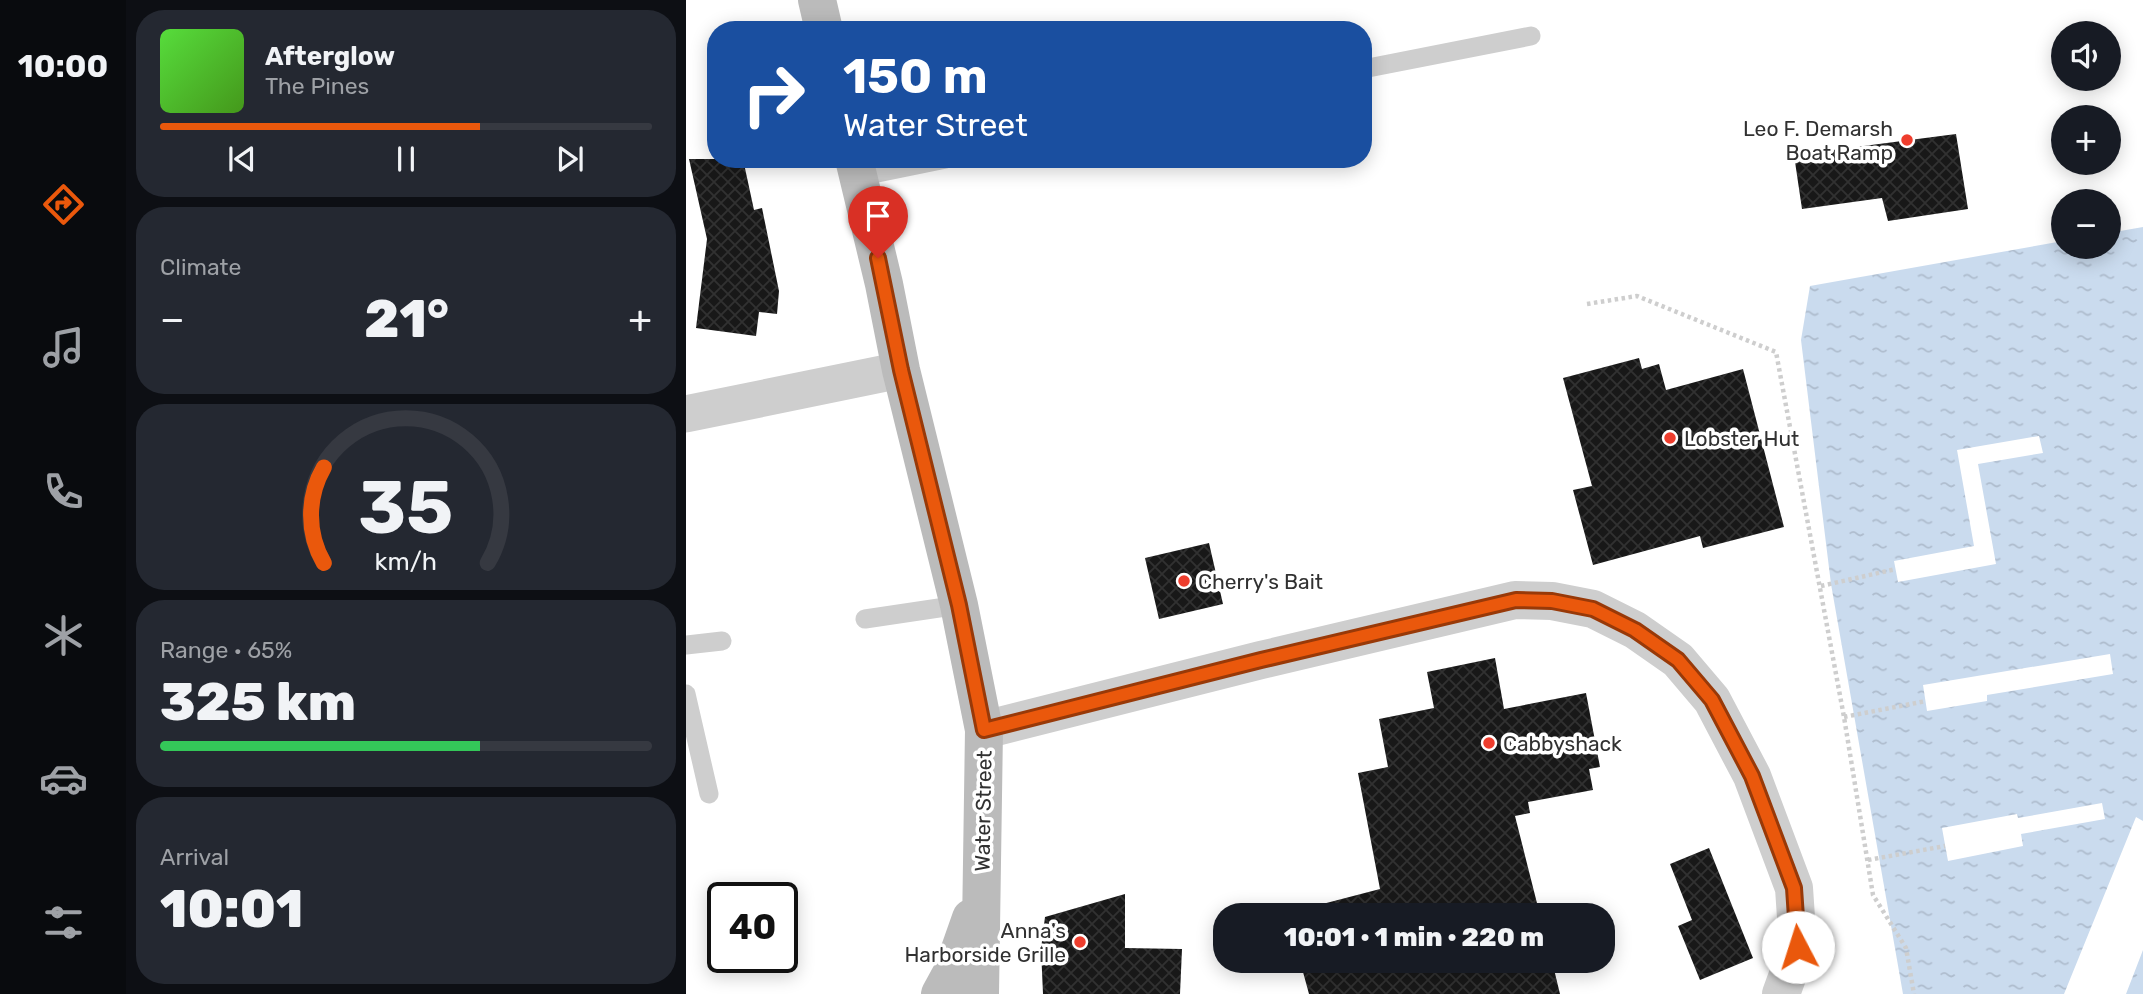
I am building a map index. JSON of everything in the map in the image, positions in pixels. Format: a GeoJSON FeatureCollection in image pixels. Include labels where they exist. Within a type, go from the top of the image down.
{"type":"FeatureCollection","features":[{"type":"Feature","properties":{"kind":"main road"},"geometry":{"type":"LineString","coordinates":[[817,0],[822,21]]}},
{"type":"Feature","properties":{"kind":"main road","name":"Water Street"},"geometry":{"type":"LineString","coordinates":[[856,168],[884,284],[901,370],[959,605],[984,730],[980,994]]}},
{"type":"Feature","properties":{"kind":"main road","name":"Water Street"},"geometry":{"type":"LineString","coordinates":[[940,994],[952,972],[981,890]]}},
{"type":"Feature","properties":{"kind":"street"},"geometry":{"type":"LineString","coordinates":[[686,414],[901,370]]}},
{"type":"Feature","properties":{"kind":"street"},"geometry":{"type":"LineString","coordinates":[[984,730],[1261,660],[1516,600],[1552,601],[1593,609],[1635,630],[1678,660],[1712,700],[1752,776],[1794,888],[1798,947],[1781,994]]}},
{"type":"Feature","properties":{"kind":"lane"},"geometry":{"type":"LineString","coordinates":[[1372,67],[1531,36]]}},
{"type":"Feature","properties":{"kind":"lane"},"geometry":{"type":"LineString","coordinates":[[865,619],[959,605]]}},
{"type":"Feature","properties":{"kind":"lane"},"geometry":{"type":"LineString","coordinates":[[686,645],[722,640]]}},
{"type":"Feature","properties":{"kind":"lane"},"geometry":{"type":"LineString","coordinates":[[686,694],[709,794]]}},
{"type":"Feature","properties":{"kind":"path"},"geometry":{"type":"LineString","coordinates":[[1587,304],[1637,296],[1776,352],[1821,586],[1873,895],[1906,948],[1914,994]]}},
{"type":"Feature","properties":{"kind":"path"},"geometry":{"type":"LineString","coordinates":[[1821,586],[1896,569]]}},
{"type":"Feature","properties":{"kind":"path"},"geometry":{"type":"LineString","coordinates":[[1844,717],[1926,701]]}},
{"type":"Feature","properties":{"kind":"path"},"geometry":{"type":"LineString","coordinates":[[1868,860],[1945,846]]}},
{"type":"Feature","properties":{"kind":"water"},"geometry":{"type":"Polygon","coordinates":[[[2143,227],[2143,994],[1903,994],[1831,584],[1801,340],[1810,286],[2051,243],[2051,259],[2121,259],[2121,231],[2143,227]]]}},
{"type":"Feature","properties":{"kind":"pier"},"geometry":{"type":"Polygon","coordinates":[[[2039,436],[2043,453],[1978,464],[1996,564],[1898,582],[1894,561],[1974,546],[1957,450],[2039,436]]]}},
{"type":"Feature","properties":{"kind":"pier"},"geometry":{"type":"Polygon","coordinates":[[[2110,654],[2113,674],[1987,695],[1987,701],[1927,711],[1923,685],[2110,654]]]}},
{"type":"Feature","properties":{"kind":"pier"},"geometry":{"type":"Polygon","coordinates":[[[2102,803],[2105,819],[2021,834],[2023,846],[1948,861],[1942,828],[2017,814],[2018,818],[2102,803]]]}},
{"type":"Feature","properties":{"kind":"pier"},"geometry":{"type":"Polygon","coordinates":[[[2136,817],[2143,821],[2143,950],[2126,994],[2064,994],[2136,817]]]}},
{"type":"Feature","properties":{"kind":"building"},"geometry":{"type":"Polygon","coordinates":[[[1956,134],[1968,209],[1888,221],[1882,198],[1802,209],[1794,155],[1956,134]]]}},
{"type":"Feature","properties":{"kind":"building"},"geometry":{"type":"Polygon","coordinates":[[[689,159],[707,159],[707,168],[745,168],[754,210],[762,208],[779,291],[777,314],[759,312],[756,336],[696,328],[707,239],[689,159]]]}},
{"type":"Feature","properties":{"kind":"building","name":"Lobster Hut"},"geometry":{"type":"Polygon","coordinates":[[[1639,358],[1642,369],[1659,364],[1666,390],[1743,369],[1784,527],[1703,548],[1700,536],[1593,565],[1573,490],[1592,486],[1563,378],[1639,358]]]}},
{"type":"Feature","properties":{"kind":"building","name":"Cherry's Bait"},"geometry":{"type":"Polygon","coordinates":[[[1209,543],[1223,604],[1159,619],[1145,558],[1209,543]]]}},
{"type":"Feature","properties":{"kind":"building","name":"Cabbyshack"},"geometry":{"type":"Polygon","coordinates":[[[1495,658],[1504,709],[1586,693],[1600,767],[1589,769],[1593,790],[1528,802],[1530,813],[1515,816],[1537,903],[1326,903],[1380,889],[1358,773],[1388,767],[1379,719],[1434,708],[1427,672],[1495,658]]]}},
{"type":"Feature","properties":{"kind":"building"},"geometry":{"type":"Polygon","coordinates":[[[1709,848],[1753,958],[1700,980],[1678,926],[1692,920],[1670,864],[1709,848]]]}},
{"type":"Feature","properties":{"kind":"building"},"geometry":{"type":"Polygon","coordinates":[[[1125,894],[1125,948],[1182,949],[1180,994],[1043,994],[1041,949],[1045,917],[1125,894]]]}},
{"type":"Feature","properties":{"kind":"building"},"geometry":{"type":"Polygon","coordinates":[[[1303,973],[1555,973],[1560,994],[1309,994],[1303,973]]]}},
{"type":"Feature","properties":{"kind":"place","name":"Leo F. Demarsh Boat Ramp"},"geometry":{"type":"Point","coordinates":[1907,140]}},
{"type":"Feature","properties":{"kind":"place","name":"Lobster Hut"},"geometry":{"type":"Point","coordinates":[1670,438]}},
{"type":"Feature","properties":{"kind":"place","name":"Cherry's Bait"},"geometry":{"type":"Point","coordinates":[1184,581]}},
{"type":"Feature","properties":{"kind":"place","name":"Cabbyshack"},"geometry":{"type":"Point","coordinates":[1489,743]}},
{"type":"Feature","properties":{"kind":"place","name":"Anna's Harborside Grille"},"geometry":{"type":"Point","coordinates":[1080,942]}},
{"type":"Feature","properties":{"kind":"route"},"geometry":{"type":"LineString","coordinates":[[878,258],[901,370],[959,605],[984,730],[1261,660],[1516,600],[1552,601],[1593,609],[1635,630],[1678,660],[1712,700],[1752,776],[1794,888],[1798,947]]}}]}
